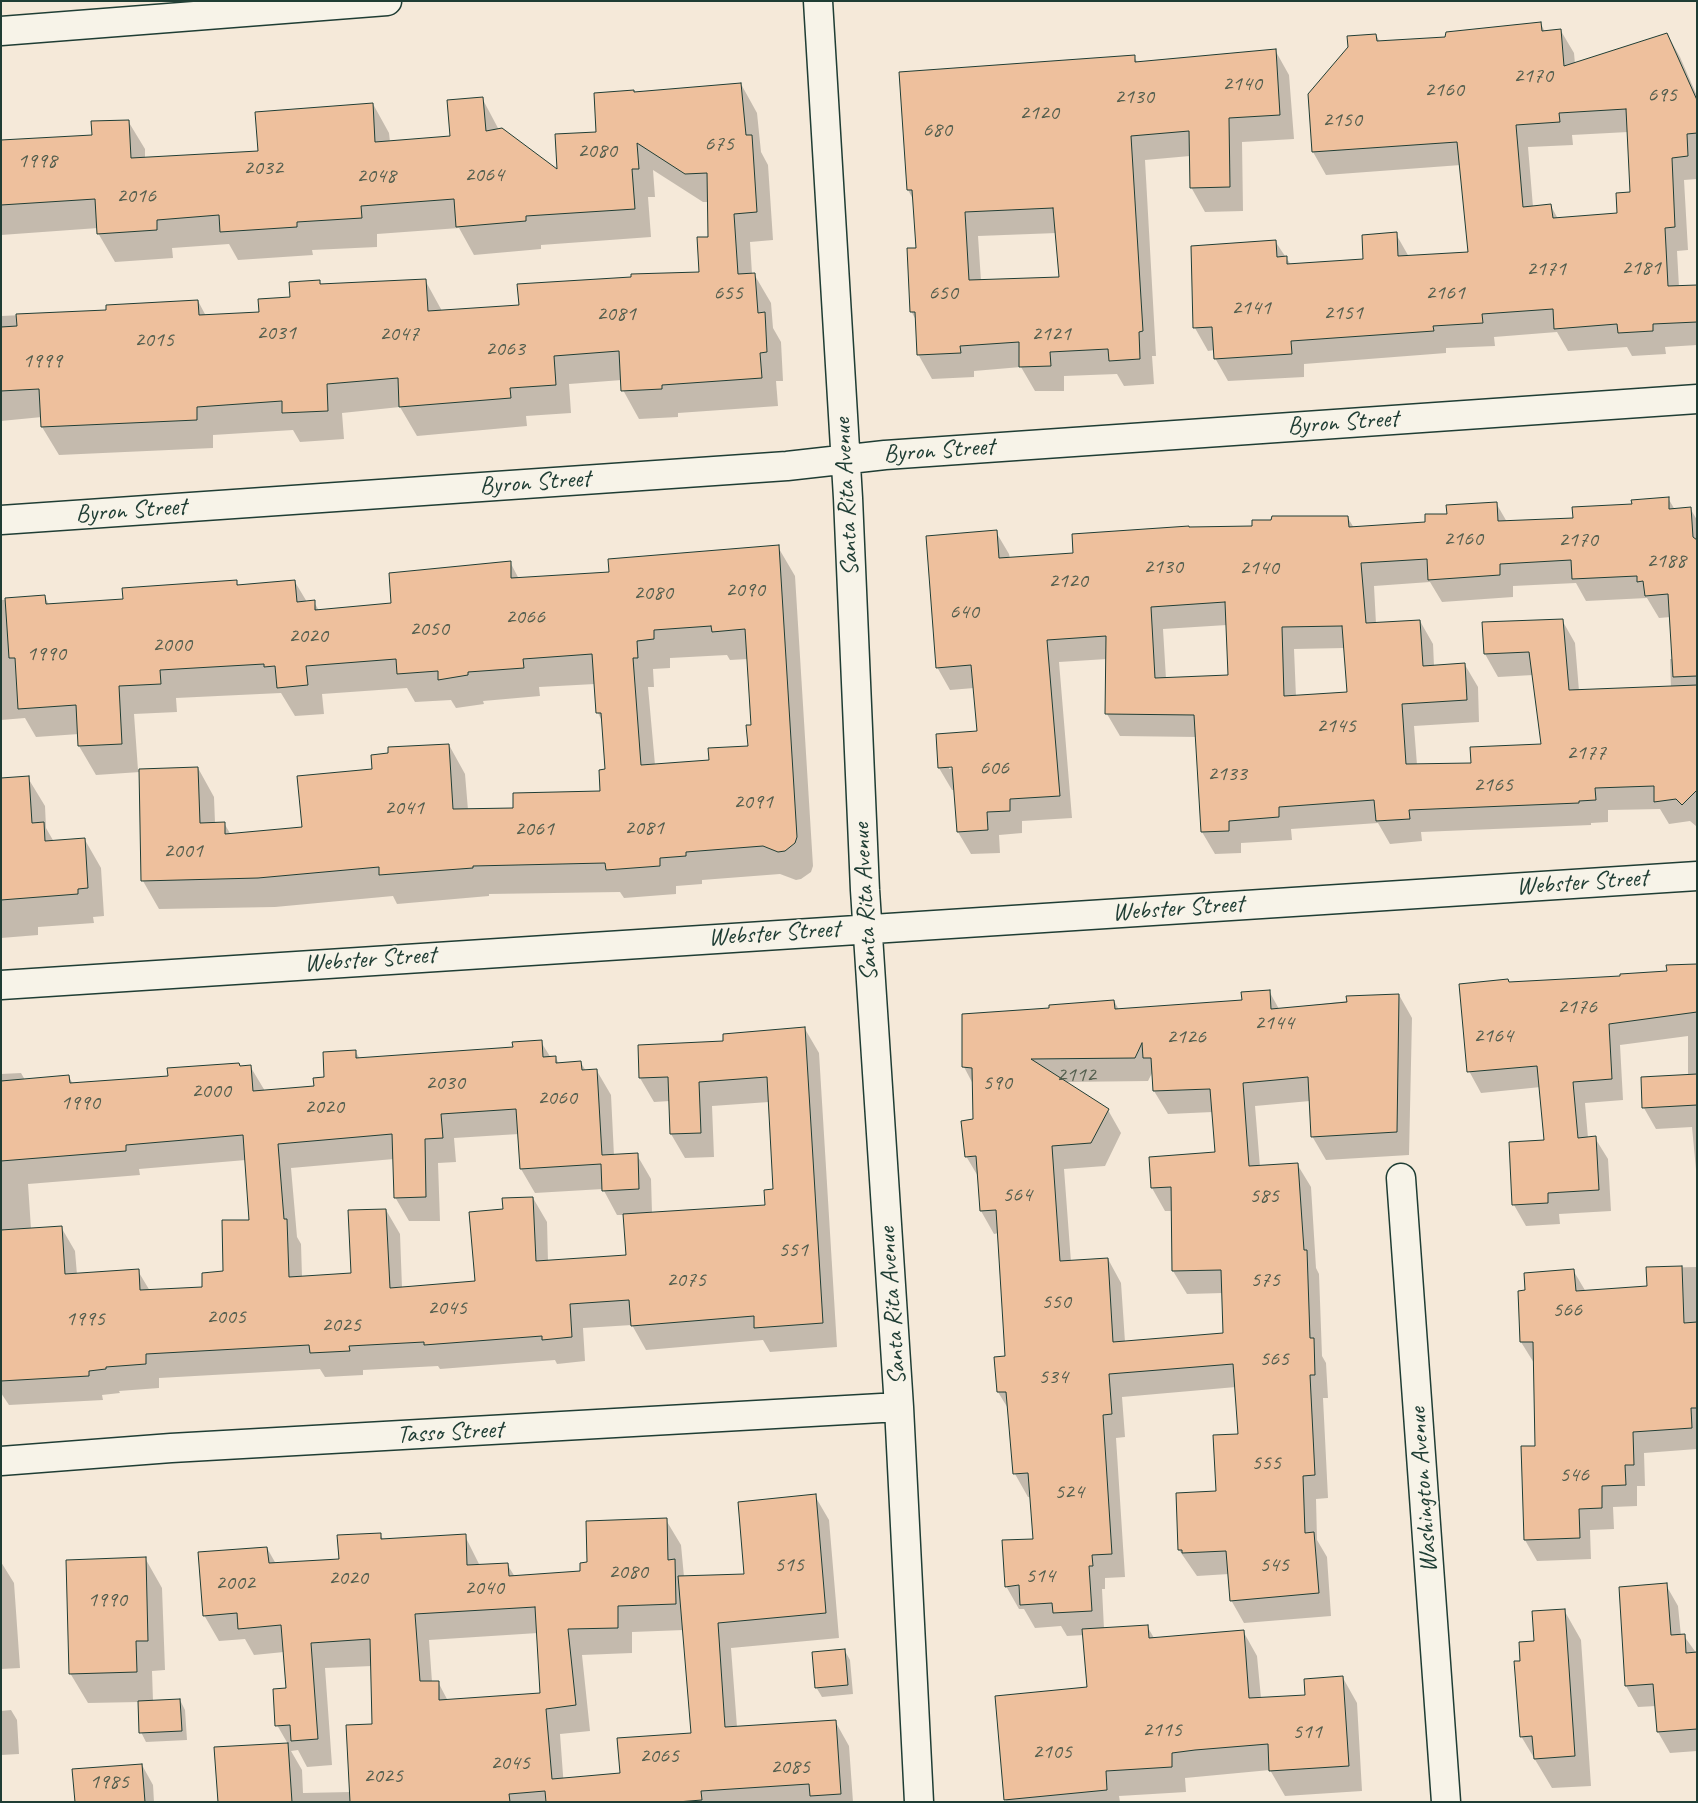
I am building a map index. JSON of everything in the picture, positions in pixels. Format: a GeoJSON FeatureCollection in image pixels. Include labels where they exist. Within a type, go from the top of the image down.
{"type":"FeatureCollection","features":[{"type":"Feature","properties":{"kind":"street"},"geometry":{"type":"LineString","coordinates":[[1,30],[387,1]]}},
{"type":"Feature","properties":{"kind":"street","name":"Santa Rita Avenue"},"geometry":{"type":"LineString","coordinates":[[818,1],[844,458],[867,928],[900,1407],[919,1802]]}},
{"type":"Feature","properties":{"kind":"street","name":"Byron Street"},"geometry":{"type":"LineString","coordinates":[[1,520],[787,466],[844,458],[1697,399]]}},
{"type":"Feature","properties":{"kind":"street","name":"Webster Street"},"geometry":{"type":"LineString","coordinates":[[1,985],[1697,876]]}},
{"type":"Feature","properties":{"kind":"street","name":"Washington Avenue"},"geometry":{"type":"LineString","coordinates":[[1401,1178],[1446,1802]]}},
{"type":"Feature","properties":{"kind":"street","name":"Tasso Street"},"geometry":{"type":"LineString","coordinates":[[1,1461],[171,1448],[900,1407]]}},
{"type":"Feature","properties":{"kind":"building"},"geometry":{"type":"Polygon","coordinates":[[[1541,22],[1542,31],[1561,29],[1564,66],[1667,33],[1697,100],[1697,133],[1687,134],[1688,156],[1672,158],[1675,227],[1665,228],[1668,286],[1697,285],[1697,322],[1653,324],[1653,331],[1618,333],[1617,324],[1554,329],[1553,309],[1482,314],[1483,323],[1433,326],[1434,331],[1291,341],[1292,354],[1214,359],[1212,327],[1193,328],[1191,246],[1276,240],[1277,257],[1287,256],[1287,264],[1363,259],[1362,235],[1397,232],[1398,256],[1468,252],[1457,142],[1312,152],[1308,94],[1348,47],[1347,36],[1376,34],[1377,41],[1445,37],[1446,32],[1541,22]],[[1626,109],[1559,113],[1560,122],[1516,125],[1523,207],[1551,204],[1553,218],[1617,213],[1616,193],[1630,192],[1626,109]]]}},
{"type":"Feature","properties":{"kind":"building"},"geometry":{"type":"Polygon","coordinates":[[[1276,49],[1280,115],[1229,118],[1230,187],[1190,188],[1189,131],[1131,136],[1143,331],[1139,332],[1140,359],[1109,361],[1108,349],[1050,352],[1051,366],[1019,367],[1019,342],[960,346],[961,353],[917,355],[915,312],[910,312],[907,248],[916,248],[912,190],[907,190],[899,72],[1135,55],[1135,62],[1276,49]],[[1053,208],[965,212],[969,280],[1059,277],[1053,208]]]}},
{"type":"Feature","properties":{"kind":"building"},"geometry":{"type":"Polygon","coordinates":[[[741,83],[746,135],[752,135],[757,212],[734,214],[738,274],[755,273],[758,313],[765,312],[767,352],[760,353],[762,378],[662,385],[662,389],[621,391],[619,351],[554,356],[556,385],[510,388],[511,398],[399,407],[398,378],[327,384],[328,411],[282,413],[282,401],[197,407],[197,420],[41,427],[39,389],[1,391],[1,327],[17,326],[16,314],[106,310],[106,305],[198,300],[199,315],[259,312],[258,299],[290,297],[289,282],[320,280],[320,284],[426,279],[428,311],[519,305],[517,284],[631,277],[631,274],[699,272],[697,237],[708,237],[707,173],[685,174],[637,143],[639,169],[632,169],[635,209],[526,216],[526,221],[456,227],[454,199],[361,206],[362,218],[297,222],[297,227],[220,232],[219,215],[157,220],[157,230],[97,234],[95,199],[1,205],[1,140],[92,135],[91,121],[129,120],[131,158],[258,151],[255,112],[373,103],[375,142],[450,136],[447,100],[483,97],[486,131],[502,128],[557,169],[555,134],[596,132],[594,93],[634,90],[634,92],[741,83]]]}},
{"type":"Feature","properties":{"kind":"building"},"geometry":{"type":"Polygon","coordinates":[[[1669,497],[1669,509],[1691,507],[1693,537],[1697,540],[1697,676],[1673,677],[1668,594],[1645,596],[1643,581],[1637,582],[1637,576],[1572,579],[1571,560],[1500,564],[1500,575],[1428,580],[1427,559],[1361,563],[1366,623],[1420,620],[1423,666],[1465,663],[1467,700],[1402,704],[1406,764],[1471,763],[1470,747],[1541,744],[1529,652],[1484,654],[1482,622],[1563,619],[1569,690],[1697,685],[1697,790],[1682,805],[1676,799],[1654,802],[1654,786],[1595,788],[1596,800],[1579,801],[1579,803],[1409,810],[1410,819],[1376,821],[1374,800],[1279,807],[1279,817],[1229,821],[1229,831],[1201,832],[1194,715],[1105,714],[1106,636],[1047,640],[1060,796],[1010,799],[1010,811],[987,812],[988,830],[957,832],[952,767],[938,768],[936,734],[977,731],[971,665],[936,668],[926,536],[997,530],[999,558],[1073,553],[1072,534],[1189,526],[1252,526],[1252,520],[1271,520],[1272,516],[1348,516],[1349,527],[1425,522],[1425,514],[1447,514],[1446,505],[1497,502],[1498,521],[1573,518],[1572,507],[1632,504],[1631,500],[1669,497]],[[1225,602],[1151,607],[1155,678],[1228,675],[1225,602]],[[1342,626],[1282,627],[1284,696],[1347,692],[1342,626]]]}},
{"type":"Feature","properties":{"kind":"building"},"geometry":{"type":"Polygon","coordinates":[[[779,545],[797,837],[795,843],[785,851],[778,852],[763,846],[686,852],[686,856],[660,858],[660,866],[606,870],[605,863],[473,866],[473,868],[379,875],[379,867],[258,878],[141,881],[139,769],[198,767],[200,823],[225,822],[225,834],[302,827],[297,776],[372,769],[371,755],[388,753],[388,747],[449,744],[453,809],[513,808],[513,793],[600,791],[599,770],[605,769],[601,713],[596,713],[592,654],[523,659],[524,668],[468,672],[468,675],[438,680],[438,671],[397,674],[396,659],[306,666],[308,685],[277,688],[275,666],[264,667],[264,664],[160,670],[161,684],[119,686],[122,744],[78,746],[76,705],[18,709],[15,658],[9,658],[5,598],[45,595],[46,604],[123,599],[122,588],[237,580],[237,585],[295,580],[297,602],[315,600],[315,610],[391,603],[389,573],[511,561],[511,578],[609,572],[608,559],[779,545]],[[711,626],[654,630],[654,639],[637,641],[638,658],[633,658],[641,765],[709,760],[708,748],[748,746],[746,725],[751,725],[745,629],[712,632],[711,626]]]}},
{"type":"Feature","properties":{"kind":"building"},"geometry":{"type":"Polygon","coordinates":[[[29,776],[32,823],[44,822],[45,841],[85,838],[88,888],[78,889],[78,894],[1,900],[1,778],[29,776]]]}},
{"type":"Feature","properties":{"kind":"building"},"geometry":{"type":"Polygon","coordinates":[[[1697,964],[1697,1012],[1609,1024],[1612,1079],[1573,1082],[1578,1138],[1596,1136],[1599,1190],[1548,1193],[1548,1203],[1512,1205],[1509,1142],[1544,1140],[1537,1066],[1467,1072],[1459,984],[1508,979],[1509,982],[1620,976],[1620,974],[1667,971],[1666,965],[1697,964]]]}},
{"type":"Feature","properties":{"kind":"building"},"geometry":{"type":"Polygon","coordinates":[[[1270,990],[1271,1009],[1347,1002],[1346,996],[1399,994],[1397,1132],[1311,1137],[1308,1077],[1243,1083],[1249,1166],[1298,1163],[1304,1250],[1307,1250],[1310,1338],[1314,1338],[1315,1375],[1310,1375],[1315,1475],[1303,1476],[1305,1533],[1314,1532],[1319,1593],[1230,1601],[1226,1551],[1182,1553],[1182,1550],[1178,1550],[1176,1493],[1216,1491],[1213,1435],[1238,1434],[1233,1364],[1109,1374],[1112,1414],[1103,1415],[1112,1554],[1092,1555],[1093,1566],[1089,1566],[1092,1611],[1053,1613],[1052,1603],[1020,1605],[1019,1585],[1005,1587],[1002,1540],[1033,1539],[1028,1473],[1013,1474],[1006,1392],[997,1392],[994,1357],[1005,1356],[996,1210],[980,1211],[976,1156],[965,1157],[961,1121],[973,1119],[972,1068],[962,1067],[962,1014],[1049,1008],[1049,1005],[1114,1000],[1115,1009],[1242,1000],[1241,992],[1270,990]],[[1142,1043],[1135,1058],[1031,1059],[1109,1109],[1091,1143],[1052,1146],[1060,1261],[1108,1258],[1113,1342],[1223,1333],[1221,1270],[1172,1271],[1171,1187],[1151,1188],[1149,1157],[1215,1152],[1210,1089],[1153,1091],[1151,1058],[1143,1058],[1142,1043]]]}},
{"type":"Feature","properties":{"kind":"building"},"geometry":{"type":"Polygon","coordinates":[[[805,1027],[823,1323],[754,1328],[754,1316],[631,1326],[629,1300],[570,1304],[572,1337],[542,1340],[542,1336],[424,1345],[424,1342],[349,1346],[350,1351],[310,1353],[309,1345],[146,1354],[146,1364],[106,1367],[106,1369],[89,1371],[89,1376],[1,1381],[1,1230],[62,1226],[65,1274],[139,1269],[140,1290],[202,1287],[202,1273],[223,1271],[222,1220],[249,1220],[243,1135],[126,1145],[126,1151],[1,1161],[1,1081],[69,1075],[70,1083],[168,1076],[167,1068],[239,1063],[240,1066],[251,1065],[253,1091],[314,1086],[313,1078],[324,1077],[323,1052],[356,1050],[356,1058],[513,1047],[512,1042],[542,1040],[543,1057],[556,1056],[556,1063],[581,1061],[582,1070],[597,1069],[602,1155],[638,1153],[639,1189],[602,1191],[601,1164],[520,1169],[516,1109],[441,1114],[443,1138],[425,1139],[426,1197],[394,1198],[392,1134],[278,1144],[284,1219],[287,1219],[289,1277],[351,1273],[348,1210],[386,1209],[390,1288],[475,1281],[469,1212],[503,1209],[502,1198],[533,1197],[536,1261],[626,1255],[623,1214],[765,1205],[764,1190],[773,1189],[767,1077],[699,1082],[701,1133],[670,1134],[668,1077],[639,1078],[638,1045],[723,1041],[723,1034],[805,1027]]]}},
{"type":"Feature","properties":{"kind":"building"},"geometry":{"type":"Polygon","coordinates":[[[1697,1074],[1697,1105],[1642,1108],[1641,1077],[1697,1074]]]}},
{"type":"Feature","properties":{"kind":"building"},"geometry":{"type":"Polygon","coordinates":[[[1682,1266],[1684,1323],[1697,1322],[1697,1408],[1691,1408],[1692,1428],[1633,1432],[1634,1465],[1625,1465],[1626,1485],[1602,1486],[1602,1508],[1579,1509],[1580,1538],[1524,1540],[1521,1446],[1535,1446],[1533,1342],[1520,1342],[1518,1291],[1525,1290],[1524,1273],[1574,1269],[1576,1291],[1647,1286],[1646,1267],[1682,1266]]]}},
{"type":"Feature","properties":{"kind":"building"},"geometry":{"type":"Polygon","coordinates":[[[816,1494],[826,1613],[718,1623],[725,1727],[836,1720],[841,1794],[810,1796],[809,1784],[701,1791],[702,1800],[677,1802],[546,1802],[545,1791],[509,1794],[510,1802],[350,1802],[346,1725],[372,1724],[370,1639],[311,1643],[318,1739],[291,1741],[290,1725],[275,1726],[273,1689],[286,1688],[281,1625],[238,1629],[237,1613],[203,1616],[198,1552],[267,1547],[269,1563],[339,1559],[337,1535],[381,1533],[381,1539],[466,1534],[467,1565],[508,1563],[509,1576],[580,1571],[580,1563],[587,1562],[586,1521],[667,1518],[668,1560],[675,1559],[676,1604],[618,1606],[618,1628],[568,1629],[576,1705],[546,1709],[552,1779],[620,1773],[617,1738],[691,1733],[678,1576],[744,1574],[738,1502],[816,1494]],[[535,1607],[415,1614],[420,1681],[439,1681],[439,1700],[540,1693],[535,1607]]]}},
{"type":"Feature","properties":{"kind":"building"},"geometry":{"type":"Polygon","coordinates":[[[146,1557],[148,1641],[136,1641],[137,1672],[69,1674],[66,1560],[146,1557]]]}},
{"type":"Feature","properties":{"kind":"building"},"geometry":{"type":"Polygon","coordinates":[[[1667,1583],[1671,1635],[1685,1634],[1686,1653],[1697,1652],[1697,1729],[1657,1732],[1653,1684],[1625,1686],[1619,1587],[1667,1583]]]}},
{"type":"Feature","properties":{"kind":"building"},"geometry":{"type":"Polygon","coordinates":[[[1565,1609],[1575,1756],[1534,1759],[1532,1736],[1520,1737],[1514,1661],[1520,1661],[1519,1642],[1534,1641],[1532,1611],[1565,1609]]]}},
{"type":"Feature","properties":{"kind":"building"},"geometry":{"type":"Polygon","coordinates":[[[1148,1625],[1149,1638],[1244,1630],[1249,1698],[1305,1695],[1304,1679],[1343,1676],[1349,1766],[1269,1771],[1268,1744],[1195,1750],[1172,1753],[1172,1767],[1106,1771],[1107,1790],[1004,1800],[995,1696],[1087,1687],[1082,1629],[1148,1625]]]}},
{"type":"Feature","properties":{"kind":"building"},"geometry":{"type":"Polygon","coordinates":[[[845,1649],[848,1685],[815,1688],[812,1652],[845,1649]]]}},
{"type":"Feature","properties":{"kind":"building"},"geometry":{"type":"Polygon","coordinates":[[[180,1699],[182,1731],[139,1733],[138,1701],[180,1699]]]}},
{"type":"Feature","properties":{"kind":"building"},"geometry":{"type":"Polygon","coordinates":[[[288,1743],[292,1802],[218,1802],[214,1747],[288,1743]]]}},
{"type":"Feature","properties":{"kind":"building"},"geometry":{"type":"Polygon","coordinates":[[[142,1764],[145,1802],[75,1802],[72,1769],[142,1764]]]}}]}
